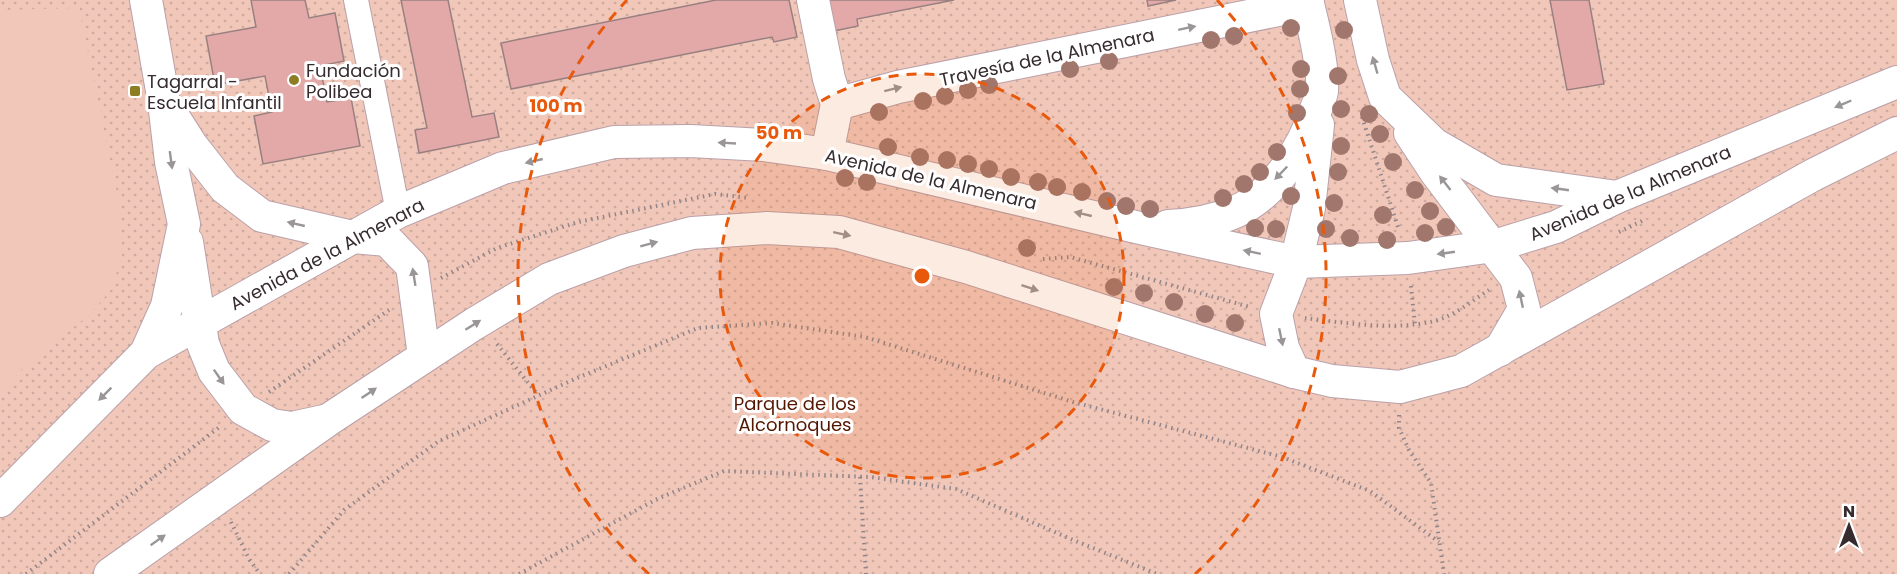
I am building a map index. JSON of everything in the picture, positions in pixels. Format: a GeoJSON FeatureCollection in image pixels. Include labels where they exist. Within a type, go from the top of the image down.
{"type":"FeatureCollection","features":[{"type":"Feature","properties":{"kind":"street"},"geometry":{"type":"LineString","coordinates":[[146,0],[164,102],[171,162],[184,224],[203,344],[214,371],[243,409],[272,424],[292,428],[328,420]]}},
{"type":"Feature","properties":{"kind":"street"},"geometry":{"type":"LineString","coordinates":[[356,0],[398,212]]}},
{"type":"Feature","properties":{"kind":"street"},"geometry":{"type":"LineString","coordinates":[[813,0],[829,79],[837,104],[826,154]]}},
{"type":"Feature","properties":{"kind":"street"},"geometry":{"type":"LineString","coordinates":[[1360,0],[1373,60],[1373,105],[1435,171],[1516,278],[1524,309],[1500,351]]}},
{"type":"Feature","properties":{"kind":"street"},"geometry":{"type":"LineString","coordinates":[[1294,372],[1283,348],[1276,315],[1296,262],[1309,208],[1322,92],[1318,54],[1308,2]]}},
{"type":"Feature","properties":{"kind":"street","name":"Travesía de la Almenara"},"geometry":{"type":"LineString","coordinates":[[837,104],[898,87],[1308,2]]}},
{"type":"Feature","properties":{"kind":"street","name":"Avenida de la Almenara"},"geometry":{"type":"LineString","coordinates":[[0,501],[146,353],[398,212],[503,168],[614,142],[722,142],[764,145],[826,154],[1296,262],[1408,258],[1494,246],[1556,227],[1617,197],[1897,82]]}},
{"type":"Feature","properties":{"kind":"street"},"geometry":{"type":"LineString","coordinates":[[1140,228],[1191,225],[1214,219],[1236,211],[1258,197],[1292,162],[1308,133],[1322,92]]}},
{"type":"Feature","properties":{"kind":"street"},"geometry":{"type":"LineString","coordinates":[[164,102],[192,146],[225,188],[262,216],[353,237],[387,240],[412,266],[424,356]]}},
{"type":"Feature","properties":{"kind":"street"},"geometry":{"type":"LineString","coordinates":[[1373,105],[1496,180],[1617,197]]}},
{"type":"Feature","properties":{"kind":"street"},"geometry":{"type":"LineString","coordinates":[[110,574],[328,420],[474,324],[549,279],[624,251],[692,233],[767,228],[839,232],[966,267],[1294,372],[1332,381],[1400,387],[1461,371],[1743,213],[1897,133]]}},
{"type":"Feature","properties":{"kind":"street"},"geometry":{"type":"LineString","coordinates":[[146,353],[167,306],[184,224]]}},
{"type":"Feature","properties":{"kind":"path"},"geometry":{"type":"LineString","coordinates":[[1373,105],[1408,258],[1415,325]]}},
{"type":"Feature","properties":{"kind":"path"},"geometry":{"type":"LineString","coordinates":[[474,324],[488,350],[498,343],[538,396]]}},
{"type":"Feature","properties":{"kind":"path"},"geometry":{"type":"LineString","coordinates":[[289,574],[344,510],[439,441],[577,378],[699,328],[772,324],[865,337],[1073,402],[1282,457],[1370,490],[1439,542]]}},
{"type":"Feature","properties":{"kind":"path"},"geometry":{"type":"LineString","coordinates":[[1400,387],[1399,428],[1409,450],[1431,483],[1444,574]]}},
{"type":"Feature","properties":{"kind":"path"},"geometry":{"type":"LineString","coordinates":[[519,574],[657,499],[724,471],[860,477],[956,489],[1157,574]]}},
{"type":"Feature","properties":{"kind":"path"},"geometry":{"type":"LineString","coordinates":[[860,477],[866,574]]}},
{"type":"Feature","properties":{"kind":"path"},"geometry":{"type":"LineString","coordinates":[[219,497],[249,559],[260,574]]}},
{"type":"Feature","properties":{"kind":"green space","name":"Parque de los Alcornoques"},"geometry":{"type":"Polygon","coordinates":[[[0,0],[1897,0],[1897,574],[0,574],[0,0]]]}},
{"type":"Feature","properties":{"kind":"green space"},"geometry":{"type":"Polygon","coordinates":[[[79,8],[120,208],[122,256],[111,290],[90,314],[22,369],[0,393],[0,10],[79,8]]]}},
{"type":"Feature","properties":{"kind":"building","name":"Fundación Polibea"},"geometry":{"type":"Polygon","coordinates":[[[251,0],[305,0],[309,18],[335,13],[344,61],[320,66],[327,102],[351,98],[360,146],[263,164],[254,116],[272,112],[265,76],[215,85],[206,36],[256,27],[251,0]]]}},
{"type":"Feature","properties":{"kind":"building"},"geometry":{"type":"Polygon","coordinates":[[[401,0],[448,0],[472,117],[494,113],[499,137],[419,153],[415,130],[427,128],[401,0]]]}},
{"type":"Feature","properties":{"kind":"building"},"geometry":{"type":"Polygon","coordinates":[[[716,0],[789,0],[797,37],[774,42],[772,37],[511,89],[501,43],[716,0]]]}},
{"type":"Feature","properties":{"kind":"building"},"geometry":{"type":"Polygon","coordinates":[[[828,0],[954,0],[857,19],[858,26],[834,31],[828,0]]]}},
{"type":"Feature","properties":{"kind":"building"},"geometry":{"type":"Polygon","coordinates":[[[1147,0],[1176,0],[1148,6],[1147,0]]]}},
{"type":"Feature","properties":{"kind":"building"},"geometry":{"type":"Polygon","coordinates":[[[1550,0],[1589,0],[1604,84],[1567,90],[1550,0]]]}},
{"type":"Feature","properties":{"kind":"place","name":"Fundación Polibea"},"geometry":{"type":"Point","coordinates":[294,80]}},
{"type":"Feature","properties":{"kind":"place","name":"Tagarral - Escuela Infantil"},"geometry":{"type":"Point","coordinates":[135,91]}}]}
